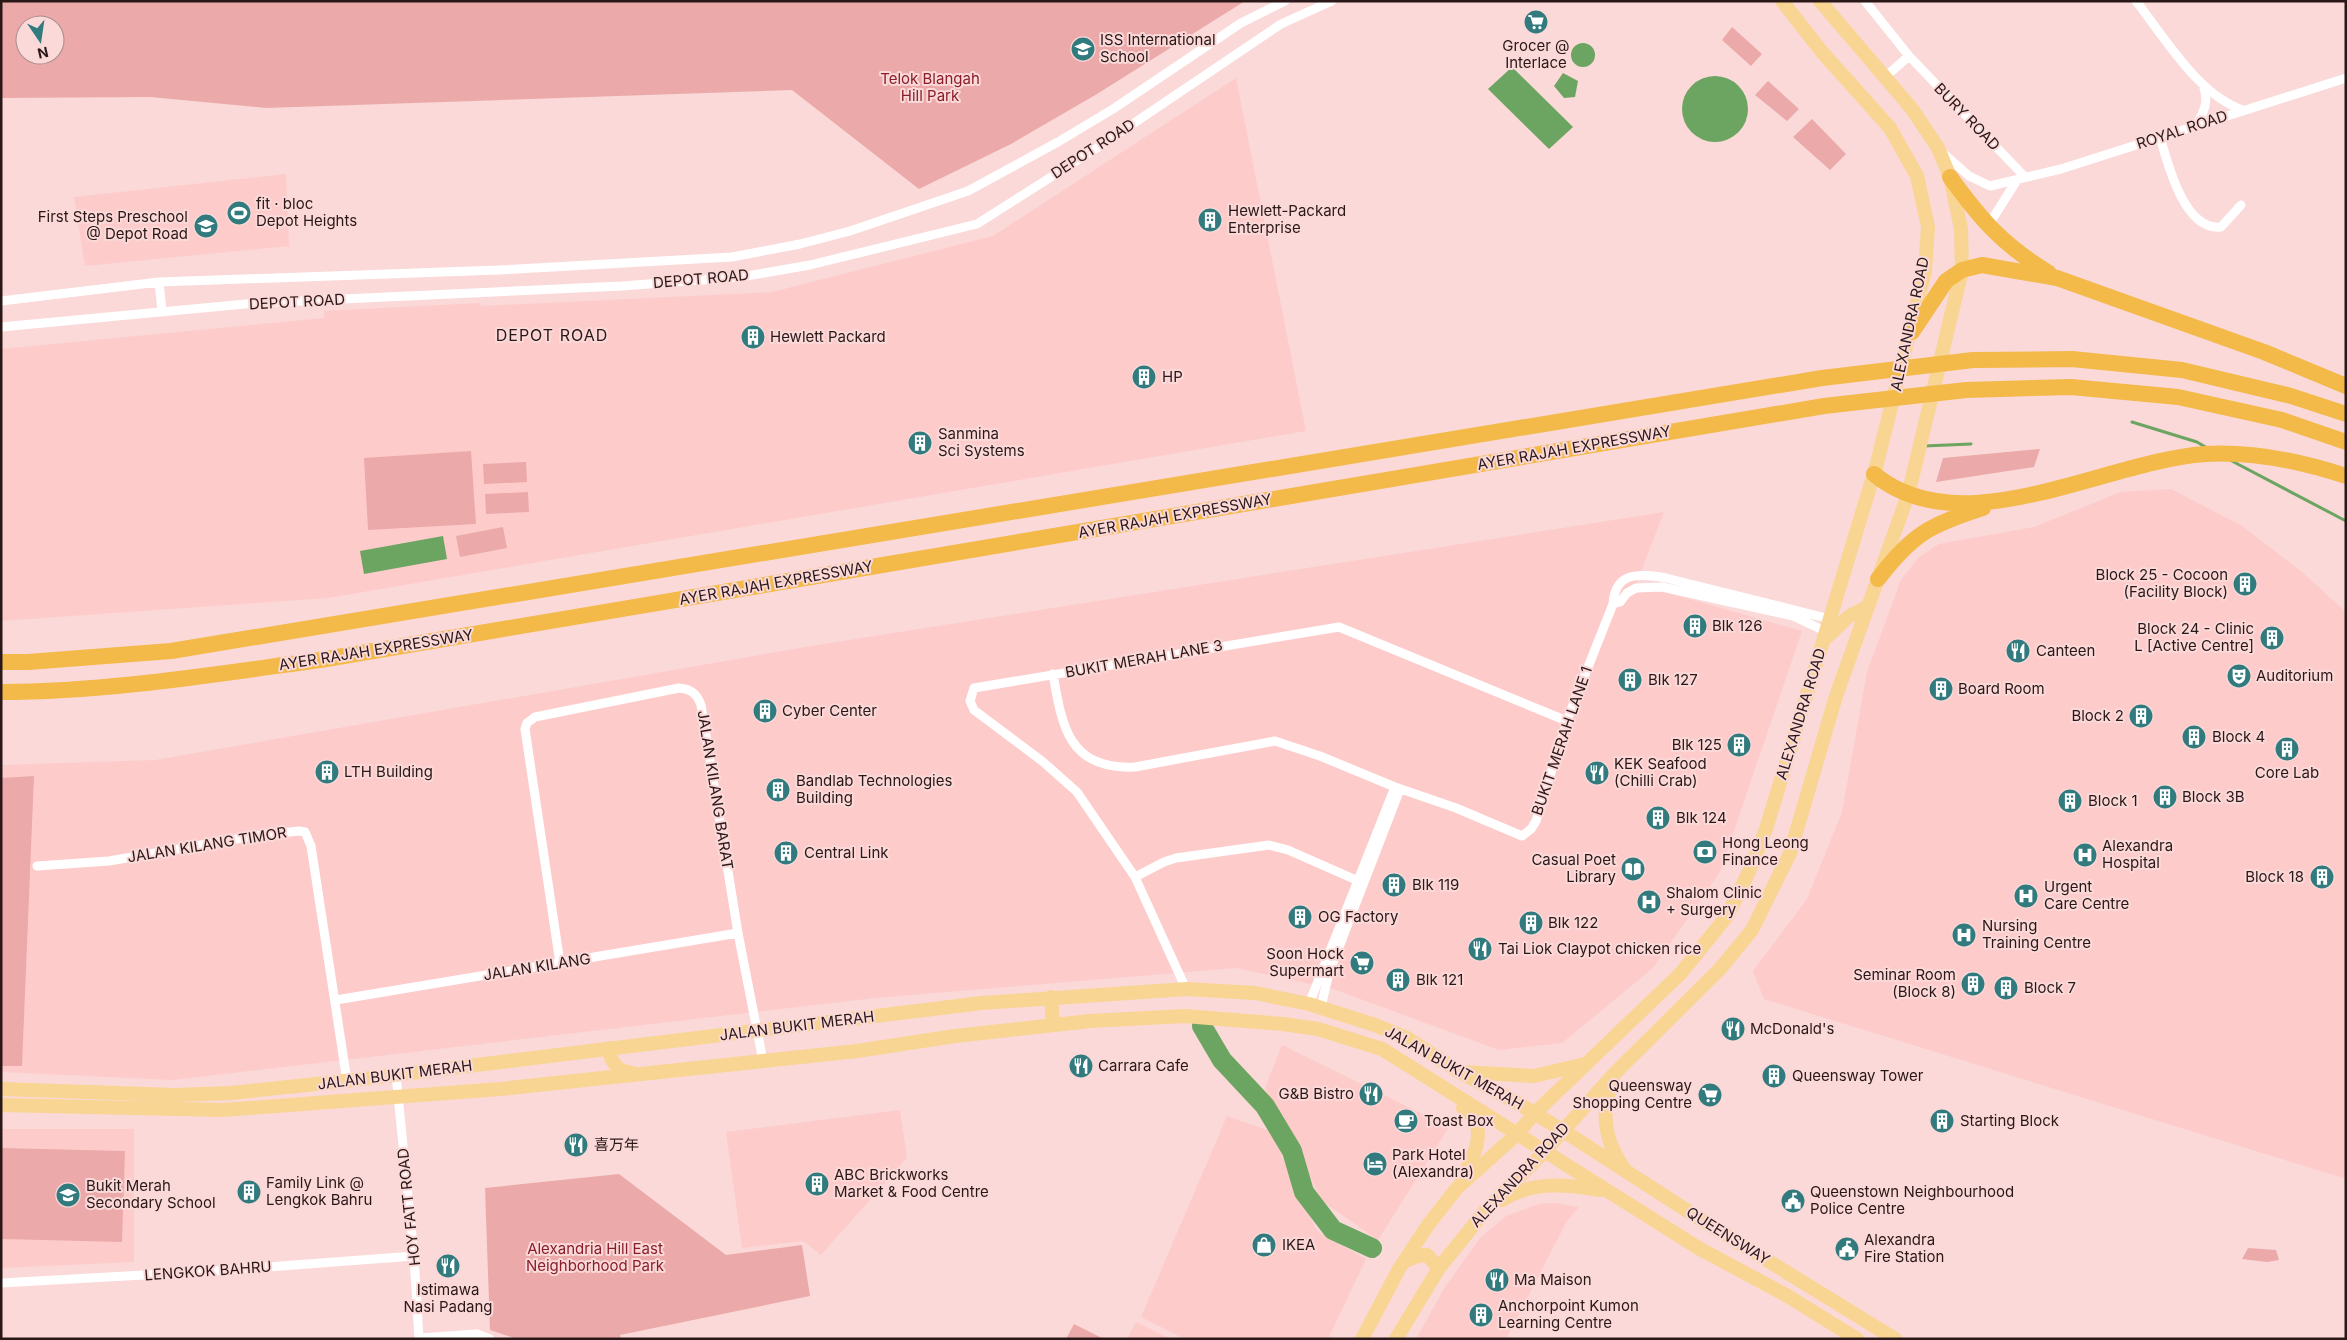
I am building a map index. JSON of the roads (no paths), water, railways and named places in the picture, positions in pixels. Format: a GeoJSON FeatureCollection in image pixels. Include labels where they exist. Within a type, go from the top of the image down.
{"type":"FeatureCollection","features":[{"type":"Feature","properties":{"kind":"highway"},"geometry":{"type":"LineString","coordinates":[[1950,177],[1988,226],[2029,262],[2057,278]]}},
{"type":"Feature","properties":{"kind":"highway"},"geometry":{"type":"LineString","coordinates":[[1910,338],[1946,281],[1962,270],[1982,265],[2057,278],[2264,352],[2346,386]]}},
{"type":"Feature","properties":{"kind":"highway","name":"AYER RAJAH EXPRESSWAY"},"geometry":{"type":"LineString","coordinates":[[1,662],[104,656],[199,647],[1822,378],[1973,360],[2072,359],[2182,370],[2291,396],[2346,414]]}},
{"type":"Feature","properties":{"kind":"highway","name":"AYER RAJAH EXPRESSWAY"},"geometry":{"type":"LineString","coordinates":[[1,692],[29,692],[177,679],[320,660],[1824,406],[1966,390],[2071,386],[2178,397],[2282,420],[2346,442]]}},
{"type":"Feature","properties":{"kind":"highway"},"geometry":{"type":"LineString","coordinates":[[1875,470],[1884,482],[1908,495],[1948,503],[1984,502],[2003,499],[2084,482],[2158,460],[2204,454],[2261,455],[2298,462],[2346,476]]}},
{"type":"Feature","properties":{"kind":"highway"},"geometry":{"type":"LineString","coordinates":[[1878,579],[1895,556],[1919,534],[1940,523],[1998,503],[2003,499]]}},
{"type":"Feature","properties":{"kind":"main road","name":"ALEXANDRA ROAD"},"geometry":{"type":"LineString","coordinates":[[1362,1339],[1404,1262],[1428,1225],[1457,1188],[1516,1135],[1535,1113],[1681,973],[1727,916],[1748,874],[1766,829],[1875,470],[1910,338],[1925,271],[1928,227],[1917,176],[1890,128],[1822,52],[1782,1]]}},
{"type":"Feature","properties":{"kind":"main road","name":"ALEXANDRA ROAD"},"geometry":{"type":"LineString","coordinates":[[1396,1339],[1439,1268],[1485,1211],[1544,1152],[1615,1074],[1719,970],[1752,930],[1790,853],[1836,696],[1908,495],[1947,339],[1962,270],[1962,229],[1950,177],[1938,148],[1912,109],[1820,1]]}},
{"type":"Feature","properties":{"kind":"main road"},"geometry":{"type":"LineString","coordinates":[[1827,630],[1867,607]]}},
{"type":"Feature","properties":{"kind":"main road","name":"JALAN BUKIT MERAH"},"geometry":{"type":"LineString","coordinates":[[1,1088],[175,1095],[231,1093],[347,1081],[973,1004],[1051,997],[1186,989],[1255,992],[1315,1006],[1375,1024],[1407,1038],[1458,1071],[1562,1130]]}},
{"type":"Feature","properties":{"kind":"main road"},"geometry":{"type":"LineString","coordinates":[[1051,997],[1053,1025]]}},
{"type":"Feature","properties":{"kind":"main road","name":"JALAN BUKIT MERAH"},"geometry":{"type":"LineString","coordinates":[[1,1106],[223,1110],[398,1097],[646,1074],[1053,1025],[1184,1016],[1318,1029],[1382,1049],[1544,1152]]}},
{"type":"Feature","properties":{"kind":"main road"},"geometry":{"type":"LineString","coordinates":[[609,1048],[610,1056],[618,1068],[628,1073],[646,1074]]}},
{"type":"Feature","properties":{"kind":"main road"},"geometry":{"type":"LineString","coordinates":[[1458,1071],[1534,1076],[1586,1063]]}},
{"type":"Feature","properties":{"kind":"main road"},"geometry":{"type":"LineString","coordinates":[[1615,1074],[1606,1098],[1605,1123],[1612,1151],[1626,1172]]}},
{"type":"Feature","properties":{"kind":"main road"},"geometry":{"type":"LineString","coordinates":[[1445,1090],[1475,1120],[1478,1138],[1472,1161],[1457,1188]]}},
{"type":"Feature","properties":{"kind":"main road","name":"QUEENSWAY"},"geometry":{"type":"LineString","coordinates":[[1562,1130],[1626,1172],[1895,1339]]}},
{"type":"Feature","properties":{"kind":"main road","name":"QUEENSWAY"},"geometry":{"type":"LineString","coordinates":[[1544,1152],[1700,1249],[1786,1295],[1857,1339]]}},
{"type":"Feature","properties":{"kind":"main road"},"geometry":{"type":"LineString","coordinates":[[1485,1211],[1513,1193],[1542,1185],[1575,1186],[1607,1192]]}},
{"type":"Feature","properties":{"kind":"main road"},"geometry":{"type":"LineString","coordinates":[[1404,1262],[1417,1256],[1427,1255],[1439,1268]]}},
{"type":"Feature","properties":{"kind":"street","name":"DEPOT ROAD"},"geometry":{"type":"LineString","coordinates":[[1,301],[159,282],[499,270],[732,257],[800,244],[850,231],[968,191],[1113,110],[1241,23],[1285,1]]}},
{"type":"Feature","properties":{"kind":"street","name":"DEPOT ROAD"},"geometry":{"type":"LineString","coordinates":[[1,328],[257,303],[622,286],[741,276],[810,265],[977,224],[1102,144],[1281,24],[1320,4],[1332,1]]}},
{"type":"Feature","properties":{"kind":"street","name":"BURY ROAD"},"geometry":{"type":"LineString","coordinates":[[1864,1],[1909,56],[2021,179]]}},
{"type":"Feature","properties":{"kind":"street"},"geometry":{"type":"LineString","coordinates":[[2136,1],[2204,88],[2223,102],[2243,110]]}},
{"type":"Feature","properties":{"kind":"street"},"geometry":{"type":"LineString","coordinates":[[1885,77],[1909,56]]}},
{"type":"Feature","properties":{"kind":"street","name":"ROYAL ROAD"},"geometry":{"type":"LineString","coordinates":[[1938,148],[1968,176],[1990,186],[2061,169],[2346,78]]}},
{"type":"Feature","properties":{"kind":"street"},"geometry":{"type":"LineString","coordinates":[[2196,126],[2205,108],[2207,97],[2204,88]]}},
{"type":"Feature","properties":{"kind":"street"},"geometry":{"type":"LineString","coordinates":[[2160,137],[2174,182],[2186,206],[2207,226],[2221,227],[2240,204]]}},
{"type":"Feature","properties":{"kind":"street"},"geometry":{"type":"LineString","coordinates":[[1988,226],[2021,179]]}},
{"type":"Feature","properties":{"kind":"street"},"geometry":{"type":"LineString","coordinates":[[159,282],[162,312]]}},
{"type":"Feature","properties":{"kind":"street","name":"BUKIT MERAH LANE 1"},"geometry":{"type":"LineString","coordinates":[[1397,788],[1456,808],[1522,836],[1531,829],[1536,820],[1567,721],[1613,604],[1613,593],[1625,578],[1644,574],[1827,630]]}},
{"type":"Feature","properties":{"kind":"street"},"geometry":{"type":"LineString","coordinates":[[1613,604],[1620,602],[1627,593],[1636,588],[1662,587],[1793,616],[1827,630]]}},
{"type":"Feature","properties":{"kind":"street","name":"BUKIT MERAH LANE 3"},"geometry":{"type":"LineString","coordinates":[[1397,788],[1320,756],[1275,741],[1135,767],[1120,768],[1099,764],[1080,751],[1067,733],[1059,711],[1053,674],[1339,627],[1567,721]]}},
{"type":"Feature","properties":{"kind":"street"},"geometry":{"type":"LineString","coordinates":[[1053,674],[974,688],[971,694],[971,706],[981,716],[1042,761],[1077,792],[1135,877],[1186,989]]}},
{"type":"Feature","properties":{"kind":"street","name":"JALAN KILANG BARAT"},"geometry":{"type":"LineString","coordinates":[[560,963],[525,729],[528,723],[535,717],[679,688],[692,691],[701,705],[738,934],[763,1061]]}},
{"type":"Feature","properties":{"kind":"street"},"geometry":{"type":"LineString","coordinates":[[1315,1006],[1360,882],[1397,788]]}},
{"type":"Feature","properties":{"kind":"street","name":"JALAN KILANG TIMOR"},"geometry":{"type":"LineString","coordinates":[[37,866],[109,861],[253,836],[305,832],[310,846],[336,1000],[347,1081]]}},
{"type":"Feature","properties":{"kind":"street"},"geometry":{"type":"LineString","coordinates":[[1135,877],[1176,858],[1269,845],[1288,850],[1360,882]]}},
{"type":"Feature","properties":{"kind":"street","name":"JALAN KILANG"},"geometry":{"type":"LineString","coordinates":[[336,1000],[738,934]]}},
{"type":"Feature","properties":{"kind":"street","name":"HOY FATT ROAD"},"geometry":{"type":"LineString","coordinates":[[396,1075],[414,1256],[419,1338]]}},
{"type":"Feature","properties":{"kind":"street","name":"LENGKOK BAHRU"},"geometry":{"type":"LineString","coordinates":[[1,1283],[215,1271],[414,1256]]}},
{"type":"Feature","properties":{"kind":"street"},"geometry":{"type":"LineString","coordinates":[[419,1338],[477,1334],[490,1339]]}},
{"type":"Feature","properties":{"kind":"waterway"},"geometry":{"type":"LineString","coordinates":[[2132,422],[2197,442],[2207,448]]}},
{"type":"Feature","properties":{"kind":"waterway"},"geometry":{"type":"LineString","coordinates":[[1924,446],[1971,444]]}},
{"type":"Feature","properties":{"kind":"waterway"},"geometry":{"type":"LineString","coordinates":[[2230,460],[2346,521]]}},
{"type":"Feature","properties":{"kind":"waterway"},"geometry":{"type":"LineString","coordinates":[[1202,1026],[1222,1060],[1265,1106],[1292,1151],[1304,1192],[1333,1230],[1372,1248]]}},
{"type":"Feature","properties":{"kind":"place","name":"Grocer @ Interlace"},"geometry":{"type":"Point","coordinates":[1536,22]}},
{"type":"Feature","properties":{"kind":"place","name":"ISS International School"},"geometry":{"type":"Point","coordinates":[1083,49]}},
{"type":"Feature","properties":{"kind":"place","name":"fit · bloc Depot Heights"},"geometry":{"type":"Point","coordinates":[239,213]}},
{"type":"Feature","properties":{"kind":"place","name":"Hewlett-Packard Enterprise"},"geometry":{"type":"Point","coordinates":[1210,220]}},
{"type":"Feature","properties":{"kind":"place","name":"First Steps Preschool @ Depot Road"},"geometry":{"type":"Point","coordinates":[206,226]}},
{"type":"Feature","properties":{"kind":"place","name":"Hewlett Packard"},"geometry":{"type":"Point","coordinates":[753,337]}},
{"type":"Feature","properties":{"kind":"place","name":"HP"},"geometry":{"type":"Point","coordinates":[1144,377]}},
{"type":"Feature","properties":{"kind":"place","name":"Sanmina Sci Systems"},"geometry":{"type":"Point","coordinates":[920,443]}},
{"type":"Feature","properties":{"kind":"place","name":"Block 25 - Cocoon (Facility Block)"},"geometry":{"type":"Point","coordinates":[2245,584]}},
{"type":"Feature","properties":{"kind":"place","name":"Blk 126"},"geometry":{"type":"Point","coordinates":[1695,626]}},
{"type":"Feature","properties":{"kind":"place","name":"Block 24 - Clinic L [Active Centre]"},"geometry":{"type":"Point","coordinates":[2272,638]}},
{"type":"Feature","properties":{"kind":"place","name":"Canteen"},"geometry":{"type":"Point","coordinates":[2018,651]}},
{"type":"Feature","properties":{"kind":"place","name":"Auditorium"},"geometry":{"type":"Point","coordinates":[2239,676]}},
{"type":"Feature","properties":{"kind":"place","name":"Blk 127"},"geometry":{"type":"Point","coordinates":[1630,680]}},
{"type":"Feature","properties":{"kind":"place","name":"Board Room"},"geometry":{"type":"Point","coordinates":[1941,689]}},
{"type":"Feature","properties":{"kind":"place","name":"Cyber Center"},"geometry":{"type":"Point","coordinates":[765,711]}},
{"type":"Feature","properties":{"kind":"place","name":"Block 2"},"geometry":{"type":"Point","coordinates":[2141,716]}},
{"type":"Feature","properties":{"kind":"place","name":"Block 4"},"geometry":{"type":"Point","coordinates":[2194,737]}},
{"type":"Feature","properties":{"kind":"place","name":"Blk 125"},"geometry":{"type":"Point","coordinates":[1739,745]}},
{"type":"Feature","properties":{"kind":"place","name":"Core Lab"},"geometry":{"type":"Point","coordinates":[2287,749]}},
{"type":"Feature","properties":{"kind":"place","name":"LTH Building"},"geometry":{"type":"Point","coordinates":[327,772]}},
{"type":"Feature","properties":{"kind":"place","name":"KEK Seafood (Chilli Crab)"},"geometry":{"type":"Point","coordinates":[1597,773]}},
{"type":"Feature","properties":{"kind":"place","name":"Bandlab Technologies Building"},"geometry":{"type":"Point","coordinates":[778,790]}},
{"type":"Feature","properties":{"kind":"place","name":"Block 3B"},"geometry":{"type":"Point","coordinates":[2165,797]}},
{"type":"Feature","properties":{"kind":"place","name":"Block 1"},"geometry":{"type":"Point","coordinates":[2070,801]}},
{"type":"Feature","properties":{"kind":"place","name":"Blk 124"},"geometry":{"type":"Point","coordinates":[1658,818]}},
{"type":"Feature","properties":{"kind":"place","name":"Hong Leong Finance"},"geometry":{"type":"Point","coordinates":[1705,852]}},
{"type":"Feature","properties":{"kind":"place","name":"Central Link"},"geometry":{"type":"Point","coordinates":[786,853]}},
{"type":"Feature","properties":{"kind":"place","name":"Alexandra Hospital"},"geometry":{"type":"Point","coordinates":[2085,855]}},
{"type":"Feature","properties":{"kind":"place","name":"Casual Poet Library"},"geometry":{"type":"Point","coordinates":[1633,869]}},
{"type":"Feature","properties":{"kind":"place","name":"Block 18"},"geometry":{"type":"Point","coordinates":[2322,877]}},
{"type":"Feature","properties":{"kind":"place","name":"Blk 119"},"geometry":{"type":"Point","coordinates":[1394,885]}},
{"type":"Feature","properties":{"kind":"place","name":"Urgent Care Centre"},"geometry":{"type":"Point","coordinates":[2026,896]}},
{"type":"Feature","properties":{"kind":"place","name":"Shalom Clinic + Surgery"},"geometry":{"type":"Point","coordinates":[1649,902]}},
{"type":"Feature","properties":{"kind":"place","name":"OG Factory"},"geometry":{"type":"Point","coordinates":[1300,917]}},
{"type":"Feature","properties":{"kind":"place","name":"Blk 122"},"geometry":{"type":"Point","coordinates":[1531,923]}},
{"type":"Feature","properties":{"kind":"place","name":"Nursing Training Centre"},"geometry":{"type":"Point","coordinates":[1964,935]}},
{"type":"Feature","properties":{"kind":"place","name":"Tai Liok Claypot chicken rice"},"geometry":{"type":"Point","coordinates":[1480,949]}},
{"type":"Feature","properties":{"kind":"place","name":"Soon Hock Supermart"},"geometry":{"type":"Point","coordinates":[1362,963]}},
{"type":"Feature","properties":{"kind":"place","name":"Blk 121"},"geometry":{"type":"Point","coordinates":[1398,980]}},
{"type":"Feature","properties":{"kind":"place","name":"Seminar Room (Block 8)"},"geometry":{"type":"Point","coordinates":[1973,984]}},
{"type":"Feature","properties":{"kind":"place","name":"Block 7"},"geometry":{"type":"Point","coordinates":[2006,988]}},
{"type":"Feature","properties":{"kind":"place","name":"McDonald's"},"geometry":{"type":"Point","coordinates":[1733,1029]}},
{"type":"Feature","properties":{"kind":"place","name":"Carrara Cafe"},"geometry":{"type":"Point","coordinates":[1081,1066]}},
{"type":"Feature","properties":{"kind":"place","name":"Queensway Tower"},"geometry":{"type":"Point","coordinates":[1774,1076]}},
{"type":"Feature","properties":{"kind":"place","name":"G&B Bistro"},"geometry":{"type":"Point","coordinates":[1371,1094]}},
{"type":"Feature","properties":{"kind":"place","name":"Queensway Shopping Centre"},"geometry":{"type":"Point","coordinates":[1710,1095]}},
{"type":"Feature","properties":{"kind":"place","name":"Toast Box"},"geometry":{"type":"Point","coordinates":[1406,1121]}},
{"type":"Feature","properties":{"kind":"place","name":"Starting Block"},"geometry":{"type":"Point","coordinates":[1942,1121]}},
{"type":"Feature","properties":{"kind":"place","name":"喜万年"},"geometry":{"type":"Point","coordinates":[576,1145]}},
{"type":"Feature","properties":{"kind":"place","name":"Park Hotel (Alexandra)"},"geometry":{"type":"Point","coordinates":[1375,1164]}},
{"type":"Feature","properties":{"kind":"place","name":"ABC Brickworks Market & Food Centre"},"geometry":{"type":"Point","coordinates":[817,1184]}},
{"type":"Feature","properties":{"kind":"place","name":"Family Link @ Lengkok Bahru"},"geometry":{"type":"Point","coordinates":[249,1192]}},
{"type":"Feature","properties":{"kind":"place","name":"Bukit Merah Secondary School"},"geometry":{"type":"Point","coordinates":[68,1195]}},
{"type":"Feature","properties":{"kind":"place","name":"Queenstown Neighbourhood Police Centre"},"geometry":{"type":"Point","coordinates":[1793,1201]}},
{"type":"Feature","properties":{"kind":"place","name":"IKEA"},"geometry":{"type":"Point","coordinates":[1264,1245]}},
{"type":"Feature","properties":{"kind":"place","name":"Alexandra Fire Station"},"geometry":{"type":"Point","coordinates":[1847,1249]}},
{"type":"Feature","properties":{"kind":"place","name":"Istimawa Nasi Padang"},"geometry":{"type":"Point","coordinates":[448,1266]}},
{"type":"Feature","properties":{"kind":"place","name":"Ma Maison"},"geometry":{"type":"Point","coordinates":[1497,1280]}},
{"type":"Feature","properties":{"kind":"place","name":"Anchorpoint Kumon Learning Centre"},"geometry":{"type":"Point","coordinates":[1481,1315]}},
{"type":"Feature","properties":{"kind":"district","name":"DEPOT ROAD"},"geometry":{"type":"Point","coordinates":[552,335]}},
{"type":"Feature","properties":{"kind":"park label","name":"Telok Blangah Hill Park"},"geometry":{"type":"Point","coordinates":[930,88]}},
{"type":"Feature","properties":{"kind":"park label","name":"Alexandria Hill East Neighborhood Park"},"geometry":{"type":"Point","coordinates":[595,1258]}}]}
